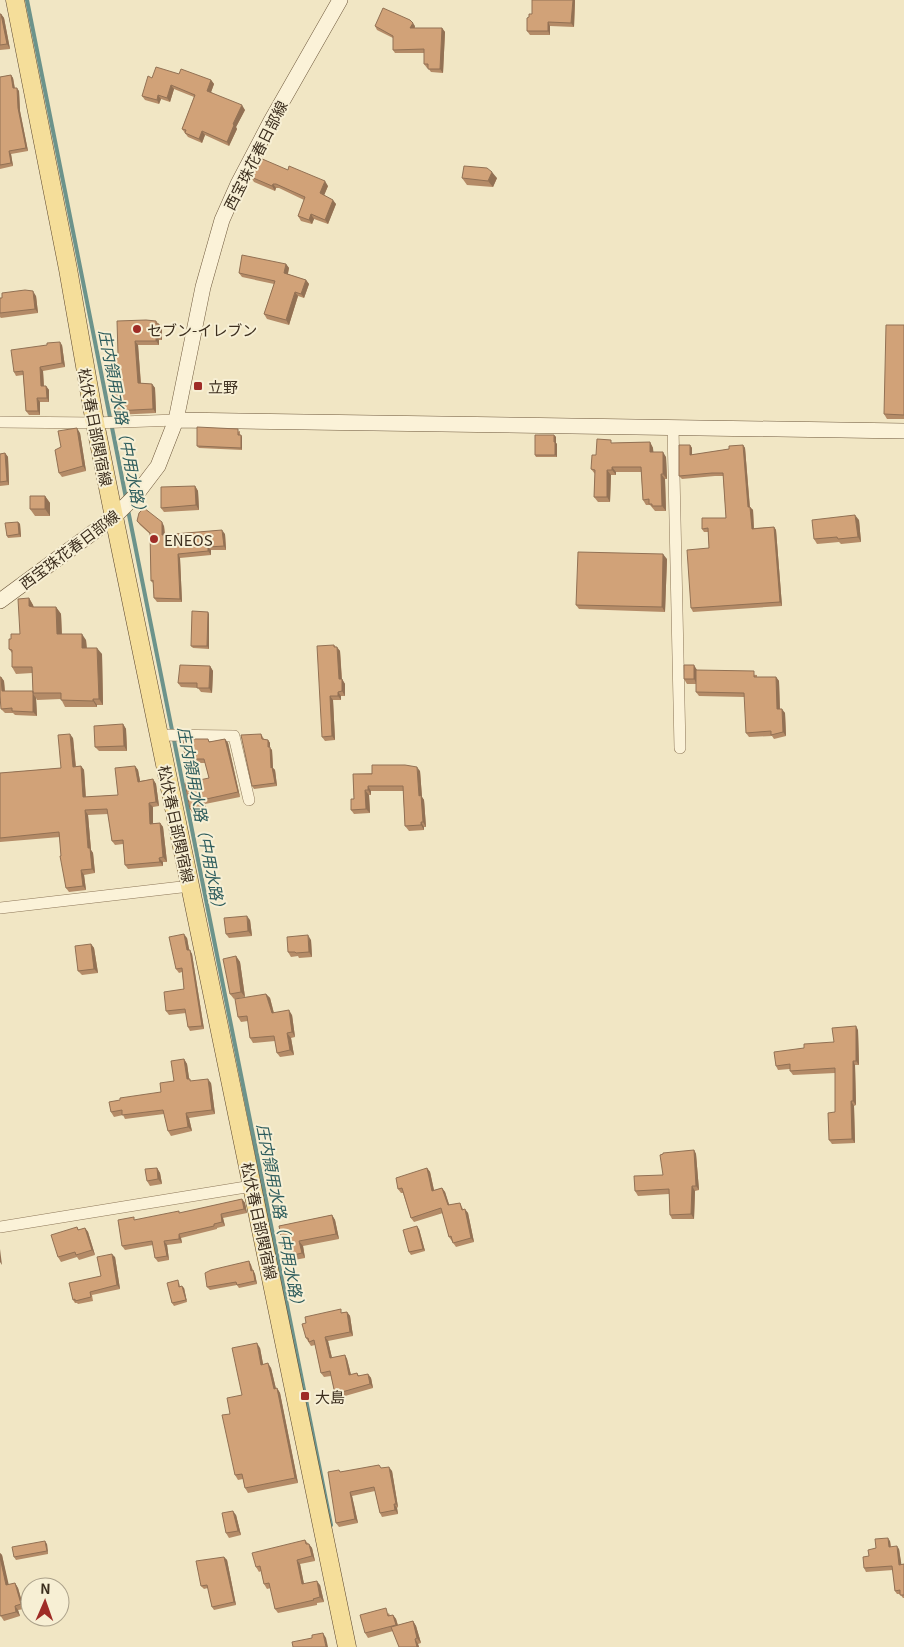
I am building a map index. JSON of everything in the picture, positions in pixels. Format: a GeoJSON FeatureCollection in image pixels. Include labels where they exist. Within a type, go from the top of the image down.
{"type":"FeatureCollection","features":[{"type":"Feature","properties":{"kind":"main road","name":"松伏春日部関宿線"},"geometry":{"type":"LineString","coordinates":[[15,0],[68,269],[95,423],[347,1647]]}},
{"type":"Feature","properties":{"kind":"street","name":"西宝珠花春日部線"},"geometry":{"type":"LineString","coordinates":[[0,601],[114,517],[136,495],[158,466],[176,420],[202,287],[222,220],[238,184],[271,121],[340,0]]}},
{"type":"Feature","properties":{"kind":"street"},"geometry":{"type":"LineString","coordinates":[[0,422],[95,423],[176,420],[904,431]]}},
{"type":"Feature","properties":{"kind":"street"},"geometry":{"type":"LineString","coordinates":[[673,428],[680,748]]}},
{"type":"Feature","properties":{"kind":"street"},"geometry":{"type":"LineString","coordinates":[[158,735],[234,736],[249,800]]}},
{"type":"Feature","properties":{"kind":"street"},"geometry":{"type":"LineString","coordinates":[[0,908],[190,886]]}},
{"type":"Feature","properties":{"kind":"street"},"geometry":{"type":"LineString","coordinates":[[0,1227],[252,1186]]}},
{"type":"Feature","properties":{"kind":"building"},"geometry":{"type":"Polygon","coordinates":[[[532,0],[573,0],[571,23],[548,22],[548,31],[527,31],[527,18],[529,14],[532,14],[532,0]]]}},
{"type":"Feature","properties":{"kind":"building"},"geometry":{"type":"Polygon","coordinates":[[[383,8],[410,20],[413,23],[410,28],[442,28],[440,69],[428,69],[428,64],[424,64],[424,49],[393,50],[393,36],[375,26],[383,8]]]}},
{"type":"Feature","properties":{"kind":"building"},"geometry":{"type":"Polygon","coordinates":[[[0,14],[7,44],[0,45],[0,14]]]}},
{"type":"Feature","properties":{"kind":"building"},"geometry":{"type":"Polygon","coordinates":[[[156,67],[179,74],[181,69],[211,80],[207,91],[242,105],[227,142],[202,131],[199,139],[185,133],[186,130],[182,129],[195,95],[171,85],[167,98],[158,95],[157,100],[142,96],[148,76],[152,78],[156,67]]]}},
{"type":"Feature","properties":{"kind":"building"},"geometry":{"type":"Polygon","coordinates":[[[11,75],[13,88],[17,88],[18,108],[26,148],[9,151],[11,163],[0,165],[0,77],[11,75]]]}},
{"type":"Feature","properties":{"kind":"building"},"geometry":{"type":"Polygon","coordinates":[[[260,158],[288,170],[289,166],[325,181],[320,193],[333,200],[325,220],[311,214],[309,220],[298,216],[305,197],[276,184],[272,186],[251,177],[260,158]]]}},
{"type":"Feature","properties":{"kind":"building"},"geometry":{"type":"Polygon","coordinates":[[[464,166],[487,168],[492,172],[488,181],[462,178],[464,166]]]}},
{"type":"Feature","properties":{"kind":"building"},"geometry":{"type":"Polygon","coordinates":[[[242,255],[286,264],[284,273],[306,280],[301,294],[295,292],[286,320],[264,314],[275,281],[239,273],[242,255]]]}},
{"type":"Feature","properties":{"kind":"building"},"geometry":{"type":"Polygon","coordinates":[[[25,290],[33,291],[35,309],[0,313],[2,293],[25,290]]]}},
{"type":"Feature","properties":{"kind":"building"},"geometry":{"type":"Polygon","coordinates":[[[117,321],[156,321],[156,324],[159,324],[159,336],[156,336],[156,341],[135,341],[138,383],[152,384],[153,409],[114,411],[114,396],[111,397],[109,374],[114,374],[113,355],[118,354],[117,321]]]}},
{"type":"Feature","properties":{"kind":"building"},"geometry":{"type":"Polygon","coordinates":[[[886,325],[904,325],[904,415],[884,414],[886,325]]]}},
{"type":"Feature","properties":{"kind":"building"},"geometry":{"type":"Polygon","coordinates":[[[60,342],[62,363],[40,367],[41,386],[46,386],[47,398],[37,398],[38,411],[26,411],[23,371],[14,372],[11,350],[60,342]]]}},
{"type":"Feature","properties":{"kind":"building"},"geometry":{"type":"Polygon","coordinates":[[[197,427],[238,429],[238,435],[241,435],[241,448],[197,446],[197,427]]]}},
{"type":"Feature","properties":{"kind":"building"},"geometry":{"type":"Polygon","coordinates":[[[77,428],[83,466],[59,473],[55,450],[61,447],[58,431],[77,428]]]}},
{"type":"Feature","properties":{"kind":"building"},"geometry":{"type":"Polygon","coordinates":[[[535,435],[554,435],[555,455],[535,455],[535,435]]]}},
{"type":"Feature","properties":{"kind":"building"},"geometry":{"type":"Polygon","coordinates":[[[597,439],[611,440],[611,443],[650,442],[650,452],[663,452],[663,474],[661,474],[662,506],[652,506],[652,504],[649,504],[649,499],[643,500],[641,467],[612,467],[612,470],[607,470],[607,497],[594,497],[595,470],[591,469],[592,455],[596,455],[597,439]]]}},
{"type":"Feature","properties":{"kind":"building"},"geometry":{"type":"Polygon","coordinates":[[[679,445],[690,445],[690,455],[729,449],[729,446],[743,445],[748,507],[750,507],[752,529],[774,527],[780,602],[691,608],[687,550],[709,548],[708,528],[702,529],[702,518],[726,518],[723,473],[679,476],[679,445]]]}},
{"type":"Feature","properties":{"kind":"building"},"geometry":{"type":"Polygon","coordinates":[[[5,453],[7,481],[0,482],[0,454],[5,453]]]}},
{"type":"Feature","properties":{"kind":"building"},"geometry":{"type":"Polygon","coordinates":[[[195,486],[196,505],[161,508],[161,487],[195,486]]]}},
{"type":"Feature","properties":{"kind":"building"},"geometry":{"type":"Polygon","coordinates":[[[30,496],[45,496],[45,509],[30,509],[30,496]]]}},
{"type":"Feature","properties":{"kind":"building"},"geometry":{"type":"Polygon","coordinates":[[[144,508],[162,522],[162,535],[222,530],[224,546],[208,547],[208,551],[178,554],[180,599],[154,598],[153,580],[151,581],[150,533],[137,521],[139,513],[144,508]]]}},
{"type":"Feature","properties":{"kind":"building"},"geometry":{"type":"Polygon","coordinates":[[[855,515],[858,537],[814,539],[812,520],[855,515]]]}},
{"type":"Feature","properties":{"kind":"building"},"geometry":{"type":"Polygon","coordinates":[[[18,522],[19,534],[7,536],[5,523],[18,522]]]}},
{"type":"Feature","properties":{"kind":"building"},"geometry":{"type":"Polygon","coordinates":[[[578,552],[663,554],[662,607],[576,605],[578,552]]]}},
{"type":"Feature","properties":{"kind":"building"},"geometry":{"type":"Polygon","coordinates":[[[29,598],[29,606],[56,607],[57,634],[82,634],[82,648],[97,648],[99,699],[93,699],[93,701],[61,700],[61,693],[33,693],[32,667],[12,667],[12,650],[9,649],[9,639],[11,639],[11,634],[20,634],[18,599],[29,598]]]}},
{"type":"Feature","properties":{"kind":"building"},"geometry":{"type":"Polygon","coordinates":[[[192,611],[208,612],[207,646],[191,646],[192,611]]]}},
{"type":"Feature","properties":{"kind":"building"},"geometry":{"type":"Polygon","coordinates":[[[334,645],[334,647],[337,647],[339,679],[342,679],[342,691],[338,692],[338,696],[330,696],[332,736],[322,737],[317,646],[334,645]]]}},
{"type":"Feature","properties":{"kind":"building"},"geometry":{"type":"Polygon","coordinates":[[[180,665],[210,666],[209,688],[197,688],[197,683],[178,683],[180,665]]]}},
{"type":"Feature","properties":{"kind":"building"},"geometry":{"type":"Polygon","coordinates":[[[684,665],[694,665],[694,679],[684,679],[684,665]]]}},
{"type":"Feature","properties":{"kind":"building"},"geometry":{"type":"Polygon","coordinates":[[[696,670],[754,671],[754,677],[776,677],[777,709],[782,709],[783,732],[771,735],[771,731],[746,733],[744,693],[696,692],[696,670]]]}},
{"type":"Feature","properties":{"kind":"building"},"geometry":{"type":"Polygon","coordinates":[[[0,677],[2,691],[33,691],[33,712],[12,711],[12,708],[1,709],[0,677]]]}},
{"type":"Feature","properties":{"kind":"building"},"geometry":{"type":"Polygon","coordinates":[[[123,724],[124,746],[95,747],[94,726],[123,724]]]}},
{"type":"Feature","properties":{"kind":"building"},"geometry":{"type":"Polygon","coordinates":[[[70,734],[73,767],[81,766],[83,797],[118,795],[115,768],[135,766],[138,782],[153,779],[156,802],[149,803],[150,824],[160,823],[163,857],[159,858],[160,862],[125,865],[123,840],[112,841],[107,809],[85,810],[92,869],[81,870],[83,886],[66,888],[60,856],[59,832],[0,838],[0,773],[61,768],[58,735],[70,734]]]}},
{"type":"Feature","properties":{"kind":"building"},"geometry":{"type":"Polygon","coordinates":[[[261,734],[262,739],[268,740],[268,747],[270,747],[271,768],[275,783],[252,786],[241,735],[261,734]]]}},
{"type":"Feature","properties":{"kind":"building"},"geometry":{"type":"Polygon","coordinates":[[[183,739],[208,739],[209,742],[225,739],[238,792],[202,800],[203,806],[190,809],[185,783],[209,778],[204,759],[185,759],[183,739]]]}},
{"type":"Feature","properties":{"kind":"building"},"geometry":{"type":"Polygon","coordinates":[[[372,765],[417,767],[423,822],[421,822],[421,825],[405,826],[403,786],[368,786],[368,790],[365,790],[366,809],[351,810],[351,799],[354,799],[353,774],[372,774],[372,765]]]}},
{"type":"Feature","properties":{"kind":"building"},"geometry":{"type":"Polygon","coordinates":[[[247,916],[248,931],[226,934],[224,918],[247,916]]]}},
{"type":"Feature","properties":{"kind":"building"},"geometry":{"type":"Polygon","coordinates":[[[184,934],[187,950],[190,950],[202,1026],[188,1027],[185,1009],[166,1011],[164,992],[184,989],[182,968],[176,969],[169,937],[184,934]]]}},
{"type":"Feature","properties":{"kind":"building"},"geometry":{"type":"Polygon","coordinates":[[[308,935],[309,952],[288,952],[287,937],[308,935]]]}},
{"type":"Feature","properties":{"kind":"building"},"geometry":{"type":"Polygon","coordinates":[[[91,944],[94,969],[78,971],[75,946],[91,944]]]}},
{"type":"Feature","properties":{"kind":"building"},"geometry":{"type":"Polygon","coordinates":[[[236,956],[241,992],[230,994],[223,959],[236,956]]]}},
{"type":"Feature","properties":{"kind":"building"},"geometry":{"type":"Polygon","coordinates":[[[266,994],[272,1013],[289,1010],[292,1032],[287,1033],[290,1050],[277,1053],[274,1036],[250,1038],[247,1016],[238,1017],[235,999],[266,994]]]}},
{"type":"Feature","properties":{"kind":"building"},"geometry":{"type":"Polygon","coordinates":[[[856,1026],[856,1061],[853,1061],[853,1101],[851,1101],[852,1139],[829,1140],[828,1113],[835,1112],[835,1068],[790,1071],[790,1064],[776,1066],[774,1052],[804,1048],[804,1044],[834,1042],[832,1028],[856,1026]]]}},
{"type":"Feature","properties":{"kind":"building"},"geometry":{"type":"Polygon","coordinates":[[[184,1059],[187,1079],[190,1079],[190,1081],[208,1079],[212,1110],[186,1113],[188,1127],[168,1131],[163,1110],[122,1115],[122,1110],[111,1112],[109,1102],[120,1100],[120,1098],[161,1092],[160,1083],[174,1081],[171,1061],[184,1059]]]}},
{"type":"Feature","properties":{"kind":"building"},"geometry":{"type":"Polygon","coordinates":[[[694,1150],[696,1186],[692,1186],[691,1214],[670,1215],[669,1189],[635,1191],[634,1176],[663,1175],[660,1155],[663,1153],[694,1150]]]}},
{"type":"Feature","properties":{"kind":"building"},"geometry":{"type":"Polygon","coordinates":[[[157,1168],[158,1179],[147,1181],[145,1169],[157,1168]]]}},
{"type":"Feature","properties":{"kind":"building"},"geometry":{"type":"Polygon","coordinates":[[[427,1168],[432,1191],[442,1188],[448,1205],[460,1203],[462,1210],[465,1209],[471,1238],[453,1243],[451,1236],[449,1237],[441,1208],[411,1218],[402,1188],[398,1189],[396,1178],[427,1168]]]}},
{"type":"Feature","properties":{"kind":"building"},"geometry":{"type":"Polygon","coordinates":[[[242,1199],[244,1209],[221,1214],[222,1222],[214,1224],[214,1226],[179,1234],[179,1239],[164,1241],[167,1256],[155,1258],[152,1241],[122,1246],[118,1220],[134,1217],[134,1220],[179,1211],[179,1213],[242,1199]]]}},
{"type":"Feature","properties":{"kind":"building"},"geometry":{"type":"Polygon","coordinates":[[[332,1215],[336,1234],[299,1241],[302,1253],[285,1257],[279,1226],[332,1215]]]}},
{"type":"Feature","properties":{"kind":"building"},"geometry":{"type":"Polygon","coordinates":[[[417,1226],[423,1249],[409,1252],[403,1230],[417,1226]]]}},
{"type":"Feature","properties":{"kind":"building"},"geometry":{"type":"Polygon","coordinates":[[[77,1227],[78,1230],[85,1228],[92,1250],[76,1255],[75,1252],[58,1257],[51,1235],[77,1227]]]}},
{"type":"Feature","properties":{"kind":"building"},"geometry":{"type":"Polygon","coordinates":[[[112,1254],[117,1285],[90,1292],[91,1297],[73,1300],[69,1283],[101,1276],[97,1257],[112,1254]]]}},
{"type":"Feature","properties":{"kind":"building"},"geometry":{"type":"Polygon","coordinates":[[[249,1261],[255,1281],[237,1285],[236,1282],[207,1287],[205,1273],[249,1261]]]}},
{"type":"Feature","properties":{"kind":"building"},"geometry":{"type":"Polygon","coordinates":[[[178,1280],[179,1287],[182,1286],[186,1300],[172,1303],[167,1283],[178,1280]]]}},
{"type":"Feature","properties":{"kind":"building"},"geometry":{"type":"Polygon","coordinates":[[[341,1309],[341,1313],[347,1312],[350,1332],[325,1337],[330,1358],[345,1355],[349,1375],[357,1373],[358,1376],[368,1374],[370,1384],[335,1394],[330,1371],[321,1373],[314,1340],[309,1342],[308,1338],[306,1338],[302,1324],[306,1323],[305,1317],[341,1309]]]}},
{"type":"Feature","properties":{"kind":"building"},"geometry":{"type":"Polygon","coordinates":[[[257,1343],[261,1365],[268,1363],[274,1389],[277,1388],[295,1478],[245,1488],[242,1474],[235,1475],[222,1415],[230,1414],[227,1398],[242,1395],[232,1348],[257,1343]]]}},
{"type":"Feature","properties":{"kind":"building"},"geometry":{"type":"Polygon","coordinates":[[[379,1465],[381,1468],[389,1467],[396,1504],[394,1504],[395,1510],[380,1513],[374,1487],[350,1492],[355,1519],[336,1523],[328,1472],[339,1470],[340,1472],[379,1465]]]}},
{"type":"Feature","properties":{"kind":"building"},"geometry":{"type":"Polygon","coordinates":[[[233,1511],[238,1531],[226,1533],[222,1513],[233,1511]]]}},
{"type":"Feature","properties":{"kind":"building"},"geometry":{"type":"Polygon","coordinates":[[[888,1538],[889,1547],[897,1546],[899,1565],[904,1564],[904,1595],[900,1595],[900,1590],[895,1591],[892,1566],[864,1568],[863,1557],[869,1556],[868,1550],[876,1548],[875,1539],[888,1538]]]}},
{"type":"Feature","properties":{"kind":"building"},"geometry":{"type":"Polygon","coordinates":[[[305,1540],[306,1544],[309,1544],[312,1556],[297,1560],[302,1584],[317,1581],[320,1597],[275,1609],[269,1583],[264,1584],[260,1566],[256,1567],[252,1553],[305,1540]]]}},
{"type":"Feature","properties":{"kind":"building"},"geometry":{"type":"Polygon","coordinates":[[[45,1541],[47,1551],[14,1557],[12,1547],[45,1541]]]}},
{"type":"Feature","properties":{"kind":"building"},"geometry":{"type":"Polygon","coordinates":[[[0,1557],[6,1585],[15,1583],[20,1604],[15,1606],[16,1612],[0,1616],[0,1557]]]}},
{"type":"Feature","properties":{"kind":"building"},"geometry":{"type":"Polygon","coordinates":[[[224,1557],[234,1602],[212,1607],[207,1585],[201,1586],[196,1561],[224,1557]]]}},
{"type":"Feature","properties":{"kind":"building"},"geometry":{"type":"Polygon","coordinates":[[[386,1608],[388,1616],[393,1615],[396,1625],[365,1633],[360,1615],[386,1608]]]}},
{"type":"Feature","properties":{"kind":"building"},"geometry":{"type":"Polygon","coordinates":[[[413,1621],[417,1647],[399,1647],[391,1627],[413,1621]]]}},
{"type":"Feature","properties":{"kind":"building"},"geometry":{"type":"Polygon","coordinates":[[[323,1633],[326,1647],[293,1647],[292,1642],[312,1638],[312,1635],[323,1633]]]}},
{"type":"Feature","properties":{"kind":"waterway","name":"庄内領用水路（中用水路）"},"geometry":{"type":"LineString","coordinates":[[27,0],[126,498]]}},
{"type":"Feature","properties":{"kind":"waterway","name":"庄内領用水路（中用水路）"},"geometry":{"type":"LineString","coordinates":[[128,510],[331,1525]]}},
{"type":"Feature","properties":{"kind":"place","name":"セブン-イレブン"},"geometry":{"type":"Point","coordinates":[137,329]}},
{"type":"Feature","properties":{"kind":"place","name":"立野"},"geometry":{"type":"Point","coordinates":[198,386]}},
{"type":"Feature","properties":{"kind":"place","name":"ENEOS"},"geometry":{"type":"Point","coordinates":[154,539]}},
{"type":"Feature","properties":{"kind":"place","name":"大島"},"geometry":{"type":"Point","coordinates":[305,1396]}}]}
